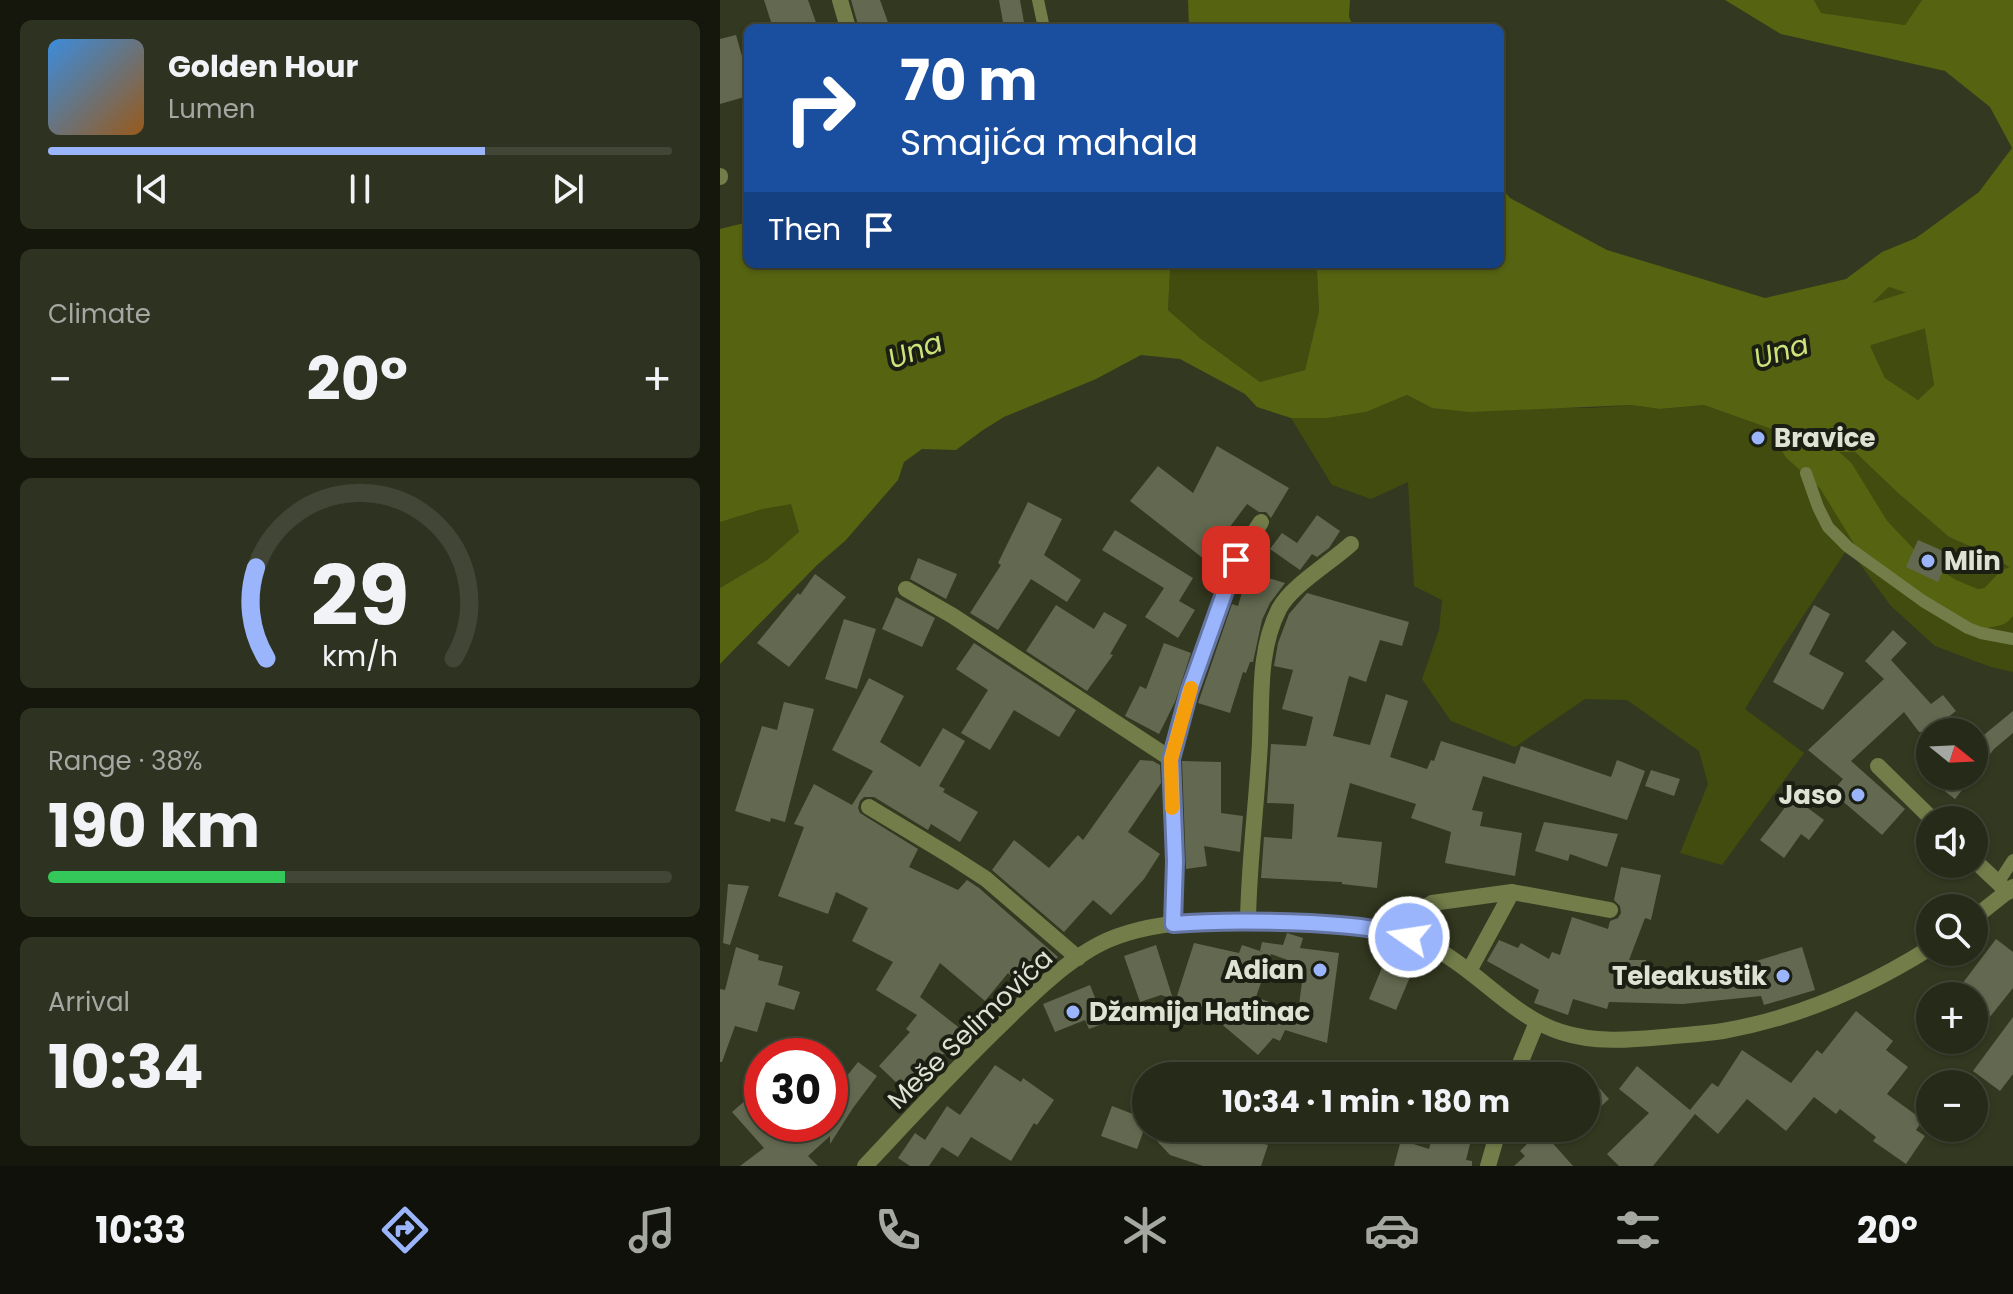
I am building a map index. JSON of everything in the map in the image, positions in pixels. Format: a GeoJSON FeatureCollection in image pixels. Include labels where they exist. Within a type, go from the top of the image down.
{"type":"FeatureCollection","features":[{"type":"Feature","properties":{"kind":"street"},"geometry":{"type":"LineString","coordinates":[[840,0],[847,24]]}},
{"type":"Feature","properties":{"kind":"street"},"geometry":{"type":"LineString","coordinates":[[1173,924],[1175,861],[1171,759],[1189,692],[1231,572],[1261,522]]}},
{"type":"Feature","properties":{"kind":"street"},"geometry":{"type":"LineString","coordinates":[[1248,920],[1265,655],[1269,635],[1290,593],[1351,544]]}},
{"type":"Feature","properties":{"kind":"street"},"geometry":{"type":"LineString","coordinates":[[906,589],[953,616],[1171,759]]}},
{"type":"Feature","properties":{"kind":"street"},"geometry":{"type":"LineString","coordinates":[[1878,766],[1919,806]]}},
{"type":"Feature","properties":{"kind":"street"},"geometry":{"type":"LineString","coordinates":[[869,807],[986,879],[1078,958]]}},
{"type":"Feature","properties":{"kind":"street"},"geometry":{"type":"LineString","coordinates":[[1988,872],[2006,888],[1988,905]]}},
{"type":"Feature","properties":{"kind":"street"},"geometry":{"type":"LineString","coordinates":[[1469,971],[1512,892]]}},
{"type":"Feature","properties":{"kind":"street"},"geometry":{"type":"LineString","coordinates":[[1409,937],[1419,911],[1432,903],[1512,892],[1610,910]]}},
{"type":"Feature","properties":{"kind":"street","name":"Meše Selimovića"},"geometry":{"type":"LineString","coordinates":[[865,1166],[1034,992],[1078,958],[1108,940],[1173,924],[1248,920],[1385,930],[1409,937],[1440,952],[1537,1022],[1563,1033],[1603,1040],[1724,1031],[1781,1016],[1848,993],[1916,956]]}},
{"type":"Feature","properties":{"kind":"street"},"geometry":{"type":"LineString","coordinates":[[1521,1062],[1537,1022]]}},
{"type":"Feature","properties":{"kind":"street"},"geometry":{"type":"LineString","coordinates":[[1488,1166],[1495,1142]]}},
{"type":"Feature","properties":{"kind":"lane"},"geometry":{"type":"LineString","coordinates":[[1038,0],[1043,24]]}},
{"type":"Feature","properties":{"kind":"lane"},"geometry":{"type":"LineString","coordinates":[[1806,473],[1828,527],[1848,547],[1923,601],[1968,628],[2013,639]]}},
{"type":"Feature","properties":{"kind":"lane"},"geometry":{"type":"LineString","coordinates":[[2006,888],[2013,860]]}},
{"type":"Feature","properties":{"kind":"shaded area"},"geometry":{"type":"Polygon","coordinates":[[[1814,0],[1922,0],[1905,25],[1821,13],[1814,0]]]}},
{"type":"Feature","properties":{"kind":"shaded area"},"geometry":{"type":"Polygon","coordinates":[[[1171,268],[1314,268],[1317,271],[1319,311],[1305,370],[1260,382],[1200,338],[1168,310],[1171,268]]]}},
{"type":"Feature","properties":{"kind":"shaded area"},"geometry":{"type":"Polygon","coordinates":[[[1889,287],[1913,295],[1924,324],[1934,386],[1918,400],[1885,378],[1871,348],[1866,309],[1889,287]]]}},
{"type":"Feature","properties":{"kind":"shaded area"},"geometry":{"type":"Polygon","coordinates":[[[1407,395],[1432,408],[1631,405],[1660,409],[1704,405],[1777,431],[1793,443],[1831,452],[1855,452],[1949,537],[1994,557],[2013,570],[2013,672],[1935,646],[1891,606],[1848,548],[1745,709],[1804,753],[1722,865],[1680,853],[1708,784],[1699,751],[1627,700],[1585,699],[1515,747],[1451,721],[1422,679],[1439,630],[1442,600],[1414,586],[1408,482],[1371,499],[1332,485],[1291,418],[1328,418],[1366,412],[1407,395]]]}},
{"type":"Feature","properties":{"kind":"shaded area"},"geometry":{"type":"Polygon","coordinates":[[[791,503],[799,533],[767,560],[720,588],[720,522],[791,503]]]}},
{"type":"Feature","properties":{"kind":"water"},"geometry":{"type":"Polygon","coordinates":[[[1188,0],[1350,0],[1349,17],[1352,24],[1189,24],[1188,0]]]}},
{"type":"Feature","properties":{"kind":"water"},"geometry":{"type":"Polygon","coordinates":[[[1725,0],[1814,0],[1821,13],[1905,25],[1922,0],[2013,0],[2013,570],[1994,557],[1949,537],[1855,452],[1831,452],[1792,443],[1777,431],[1704,405],[1660,409],[1631,405],[1470,412],[1432,408],[1407,395],[1366,412],[1328,418],[1291,418],[1257,407],[1245,394],[1180,359],[1141,355],[1096,379],[1004,417],[956,450],[922,449],[904,462],[898,480],[845,541],[817,565],[720,664],[720,588],[767,560],[799,532],[791,504],[720,522],[720,229],[744,223],[744,268],[1171,268],[1168,310],[1260,382],[1305,370],[1319,311],[1317,271],[1314,268],[1504,268],[1504,191],[1510,198],[1607,250],[1765,298],[1846,279],[1882,252],[1916,238],[1979,192],[2012,148],[1990,107],[1945,71],[1781,34],[1725,0]],[[1889,287],[1866,309],[1871,348],[1885,378],[1918,400],[1934,385],[1924,324],[1913,295],[1889,287]]]}},
{"type":"Feature","properties":{"kind":"building"},"geometry":{"type":"Polygon","coordinates":[[[764,0],[808,0],[817,24],[772,24],[764,0]]]}},
{"type":"Feature","properties":{"kind":"building"},"geometry":{"type":"Polygon","coordinates":[[[851,0],[880,0],[889,24],[858,24],[851,0]]]}},
{"type":"Feature","properties":{"kind":"building"},"geometry":{"type":"Polygon","coordinates":[[[999,0],[1020,0],[1024,24],[1003,24],[999,0]]]}},
{"type":"Feature","properties":{"kind":"building"},"geometry":{"type":"Polygon","coordinates":[[[736,35],[744,63],[744,97],[720,104],[720,39],[736,35]]]}},
{"type":"Feature","properties":{"kind":"building"},"geometry":{"type":"Polygon","coordinates":[[[1217,446],[1289,488],[1271,518],[1266,512],[1259,512],[1247,504],[1220,540],[1217,538],[1204,559],[1130,501],[1158,466],[1193,493],[1217,446]]]}},
{"type":"Feature","properties":{"kind":"building"},"geometry":{"type":"Polygon","coordinates":[[[1028,502],[1062,519],[1044,555],[1081,580],[1067,602],[1031,579],[998,630],[970,613],[1001,565],[998,563],[1028,502]]]}},
{"type":"Feature","properties":{"kind":"building"},"geometry":{"type":"Polygon","coordinates":[[[1317,515],[1340,531],[1329,548],[1317,557],[1312,554],[1300,570],[1270,549],[1282,533],[1297,543],[1317,515]]]}},
{"type":"Feature","properties":{"kind":"building"},"geometry":{"type":"Polygon","coordinates":[[[1115,530],[1193,578],[1179,601],[1195,610],[1178,638],[1145,617],[1164,588],[1102,550],[1115,530]]]}},
{"type":"Feature","properties":{"kind":"building","name":"Mlin"},"geometry":{"type":"Polygon","coordinates":[[[1918,540],[1950,554],[1938,582],[1906,567],[1918,540]]]}},
{"type":"Feature","properties":{"kind":"building"},"geometry":{"type":"Polygon","coordinates":[[[1965,549],[1985,557],[1979,573],[1958,565],[1965,549]]]}},
{"type":"Feature","properties":{"kind":"building"},"geometry":{"type":"Polygon","coordinates":[[[918,558],[957,574],[946,599],[910,579],[918,558]]]}},
{"type":"Feature","properties":{"kind":"building"},"geometry":{"type":"Polygon","coordinates":[[[1248,572],[1285,583],[1262,620],[1253,662],[1250,662],[1246,673],[1243,672],[1230,713],[1198,703],[1232,604],[1238,606],[1248,572]]]}},
{"type":"Feature","properties":{"kind":"building"},"geometry":{"type":"Polygon","coordinates":[[[815,574],[846,597],[789,667],[757,643],[815,574]]]}},
{"type":"Feature","properties":{"kind":"building"},"geometry":{"type":"Polygon","coordinates":[[[1307,593],[1409,622],[1402,646],[1380,640],[1366,682],[1349,676],[1333,736],[1370,745],[1386,694],[1408,701],[1390,757],[1427,769],[1431,760],[1434,761],[1441,741],[1515,764],[1521,746],[1611,777],[1617,760],[1645,771],[1627,820],[1483,776],[1472,810],[1483,812],[1480,826],[1522,833],[1515,876],[1445,863],[1451,832],[1411,818],[1416,804],[1350,783],[1337,837],[1382,842],[1377,888],[1342,882],[1261,878],[1264,837],[1292,839],[1294,804],[1267,803],[1271,744],[1306,746],[1313,717],[1282,709],[1293,670],[1274,666],[1278,643],[1289,614],[1307,593]]]}},
{"type":"Feature","properties":{"kind":"building"},"geometry":{"type":"Polygon","coordinates":[[[896,597],[935,618],[922,647],[882,629],[896,597]]]}},
{"type":"Feature","properties":{"kind":"building"},"geometry":{"type":"Polygon","coordinates":[[[1056,605],[1094,629],[1104,612],[1127,625],[1110,654],[1113,655],[1087,691],[1026,651],[1056,605]]]}},
{"type":"Feature","properties":{"kind":"building"},"geometry":{"type":"Polygon","coordinates":[[[1814,605],[1830,614],[1809,654],[1844,673],[1823,710],[1773,682],[1814,605]]]}},
{"type":"Feature","properties":{"kind":"building"},"geometry":{"type":"Polygon","coordinates":[[[844,619],[876,629],[857,689],[825,679],[844,619]]]}},
{"type":"Feature","properties":{"kind":"building"},"geometry":{"type":"Polygon","coordinates":[[[1893,630],[1907,643],[1891,660],[1931,704],[1943,695],[1956,711],[1947,718],[1916,718],[1916,728],[1904,712],[1851,761],[1905,809],[1882,835],[1832,792],[1843,779],[1808,750],[1884,679],[1865,661],[1893,630]]]}},
{"type":"Feature","properties":{"kind":"building"},"geometry":{"type":"Polygon","coordinates":[[[974,643],[1076,710],[1059,737],[1014,710],[990,750],[961,733],[988,690],[956,669],[974,643]]]}},
{"type":"Feature","properties":{"kind":"building"},"geometry":{"type":"Polygon","coordinates":[[[1164,643],[1191,653],[1175,702],[1159,734],[1125,716],[1140,686],[1146,689],[1164,643]]]}},
{"type":"Feature","properties":{"kind":"building"},"geometry":{"type":"Polygon","coordinates":[[[869,678],[904,696],[880,742],[920,767],[943,728],[965,741],[939,786],[945,789],[943,792],[978,812],[960,842],[931,824],[928,830],[874,797],[864,797],[860,801],[860,813],[918,849],[909,867],[958,890],[967,880],[1058,957],[1036,976],[1024,964],[1011,976],[1008,973],[985,1001],[940,963],[920,997],[962,1030],[941,1057],[934,1051],[901,1087],[879,1066],[910,1032],[906,1029],[917,1015],[876,990],[893,962],[852,941],[868,908],[836,892],[828,914],[778,896],[804,827],[794,824],[814,784],[852,805],[873,771],[832,750],[869,678]]]}},
{"type":"Feature","properties":{"kind":"building"},"geometry":{"type":"Polygon","coordinates":[[[784,702],[814,709],[785,822],[771,818],[770,822],[735,811],[762,726],[777,730],[784,702]]]}},
{"type":"Feature","properties":{"kind":"building"},"geometry":{"type":"Polygon","coordinates":[[[2013,711],[2013,733],[1988,757],[1988,732],[2013,711]]]}},
{"type":"Feature","properties":{"kind":"building"},"geometry":{"type":"Polygon","coordinates":[[[1140,760],[1160,765],[1161,783],[1128,832],[1160,854],[1144,879],[1111,915],[1093,900],[1064,932],[992,870],[1014,840],[1049,868],[1078,835],[1083,840],[1140,760]]]}},
{"type":"Feature","properties":{"kind":"building"},"geometry":{"type":"Polygon","coordinates":[[[1182,761],[1221,762],[1221,813],[1243,816],[1240,852],[1204,846],[1207,866],[1186,869],[1182,761]]]}},
{"type":"Feature","properties":{"kind":"building"},"geometry":{"type":"Polygon","coordinates":[[[1651,770],[1680,779],[1674,796],[1645,786],[1651,770]]]}},
{"type":"Feature","properties":{"kind":"building"},"geometry":{"type":"Polygon","coordinates":[[[1943,790],[1962,790],[1955,799],[1943,790]]]}},
{"type":"Feature","properties":{"kind":"building"},"geometry":{"type":"Polygon","coordinates":[[[1793,797],[1824,820],[1809,840],[1801,834],[1784,858],[1760,840],[1793,797]]]}},
{"type":"Feature","properties":{"kind":"building"},"geometry":{"type":"Polygon","coordinates":[[[1544,822],[1618,834],[1607,867],[1570,854],[1568,861],[1535,851],[1544,822]]]}},
{"type":"Feature","properties":{"kind":"building"},"geometry":{"type":"Polygon","coordinates":[[[1621,867],[1661,875],[1651,920],[1645,918],[1629,960],[1646,960],[1646,976],[1740,966],[1802,947],[1815,990],[1764,1005],[1761,996],[1683,1004],[1609,1002],[1607,1009],[1573,999],[1568,1015],[1534,1003],[1539,990],[1487,961],[1499,940],[1518,948],[1521,943],[1549,959],[1552,952],[1560,955],[1572,917],[1608,929],[1610,921],[1621,913],[1620,906],[1614,900],[1621,867]]]}},
{"type":"Feature","properties":{"kind":"building"},"geometry":{"type":"Polygon","coordinates":[[[728,884],[749,886],[730,945],[723,943],[728,884]]]}},
{"type":"Feature","properties":{"kind":"building"},"geometry":{"type":"Polygon","coordinates":[[[1287,933],[1303,938],[1300,948],[1339,953],[1327,1043],[1285,1030],[1280,1041],[1273,1038],[1258,1055],[1211,1015],[1214,1010],[1176,999],[1194,943],[1239,953],[1242,945],[1260,951],[1262,942],[1283,945],[1287,933]],[[1271,954],[1256,997],[1298,1013],[1304,966],[1271,954]]]}},
{"type":"Feature","properties":{"kind":"building"},"geometry":{"type":"Polygon","coordinates":[[[1996,939],[2013,952],[2013,988],[1989,1018],[1988,982],[1964,982],[1976,966],[1988,966],[1988,950],[1996,939]]]}},
{"type":"Feature","properties":{"kind":"building"},"geometry":{"type":"Polygon","coordinates":[[[1156,945],[1173,999],[1161,995],[1140,1002],[1124,956],[1156,945]]]}},
{"type":"Feature","properties":{"kind":"building"},"geometry":{"type":"Polygon","coordinates":[[[736,947],[759,955],[758,960],[783,966],[778,985],[800,992],[794,1010],[766,1002],[757,1032],[735,1026],[720,1062],[720,989],[725,990],[736,947]]]}},
{"type":"Feature","properties":{"kind":"building"},"geometry":{"type":"Polygon","coordinates":[[[1388,953],[1415,965],[1396,1010],[1369,999],[1388,953]]]}},
{"type":"Feature","properties":{"kind":"building","name":"Džamija Hatinac"},"geometry":{"type":"Polygon","coordinates":[[[1090,985],[1105,1023],[1089,1029],[1085,1020],[1055,1032],[1043,1004],[1090,985]]]}},
{"type":"Feature","properties":{"kind":"building"},"geometry":{"type":"Polygon","coordinates":[[[1856,1011],[1893,1041],[1886,1050],[1908,1067],[1887,1094],[1916,1115],[1916,1142],[1921,1142],[1906,1164],[1873,1141],[1876,1137],[1840,1109],[1836,1114],[1814,1097],[1786,1131],[1747,1099],[1718,1134],[1695,1114],[1653,1166],[1619,1166],[1607,1154],[1649,1113],[1619,1089],[1637,1066],[1690,1110],[1712,1083],[1718,1087],[1742,1050],[1791,1083],[1817,1050],[1822,1054],[1856,1011]]]}},
{"type":"Feature","properties":{"kind":"building"},"geometry":{"type":"Polygon","coordinates":[[[2013,1017],[2013,1074],[2000,1091],[1988,1082],[1988,1070],[1974,1070],[2013,1017]]]}},
{"type":"Feature","properties":{"kind":"building"},"geometry":{"type":"Polygon","coordinates":[[[858,1062],[877,1076],[848,1116],[848,1075],[858,1062]]]}},
{"type":"Feature","properties":{"kind":"building"},"geometry":{"type":"Polygon","coordinates":[[[995,1065],[1021,1082],[1023,1078],[1054,1100],[1037,1125],[1034,1123],[1011,1161],[971,1137],[958,1157],[942,1147],[929,1166],[910,1166],[898,1158],[915,1133],[925,1140],[947,1106],[960,1115],[995,1065]]]}},
{"type":"Feature","properties":{"kind":"building"},"geometry":{"type":"Polygon","coordinates":[[[1600,1089],[1609,1099],[1600,1107],[1600,1089]]]}},
{"type":"Feature","properties":{"kind":"building"},"geometry":{"type":"Polygon","coordinates":[[[744,1102],[744,1126],[732,1112],[744,1102]]]}},
{"type":"Feature","properties":{"kind":"building"},"geometry":{"type":"Polygon","coordinates":[[[1112,1106],[1132,1114],[1132,1142],[1140,1142],[1137,1149],[1101,1136],[1112,1106]]]}},
{"type":"Feature","properties":{"kind":"building"},"geometry":{"type":"Polygon","coordinates":[[[759,1142],[823,1142],[808,1156],[818,1166],[740,1166],[764,1148],[759,1142]]]}},
{"type":"Feature","properties":{"kind":"building"},"geometry":{"type":"Polygon","coordinates":[[[1158,1142],[1258,1142],[1268,1145],[1261,1166],[1203,1166],[1170,1155],[1158,1142]]]}},
{"type":"Feature","properties":{"kind":"building"},"geometry":{"type":"Polygon","coordinates":[[[1400,1142],[1429,1149],[1431,1142],[1470,1142],[1466,1160],[1472,1161],[1472,1166],[1394,1166],[1400,1142]]]}},
{"type":"Feature","properties":{"kind":"building"},"geometry":{"type":"Polygon","coordinates":[[[1529,1142],[1552,1142],[1573,1166],[1514,1166],[1525,1156],[1520,1151],[1529,1142]]]}},
{"type":"Feature","properties":{"kind":"waterway","name":"Una"},"geometry":{"type":"LineString","coordinates":[[1817,341],[2013,280]]}},
{"type":"Feature","properties":{"kind":"waterway"},"geometry":{"type":"LineString","coordinates":[[1801,444],[1836,476],[1871,533],[1910,574],[1947,598],[1976,610],[1995,606],[2013,587]]}},
{"type":"Feature","properties":{"kind":"slow traffic"},"geometry":{"type":"LineString","coordinates":[[1172,808],[1171,759],[1191,688]]}},
{"type":"Feature","properties":{"kind":"place","name":"Bravice"},"geometry":{"type":"Point","coordinates":[1758,438]}},
{"type":"Feature","properties":{"kind":"place","name":"Mlin"},"geometry":{"type":"Point","coordinates":[1928,561]}},
{"type":"Feature","properties":{"kind":"place","name":"Jaso"},"geometry":{"type":"Point","coordinates":[1858,795]}},
{"type":"Feature","properties":{"kind":"place","name":"Adian"},"geometry":{"type":"Point","coordinates":[1320,970]}},
{"type":"Feature","properties":{"kind":"place","name":"Teleakustik"},"geometry":{"type":"Point","coordinates":[1783,976]}},
{"type":"Feature","properties":{"kind":"place","name":"Džamija Hatinac"},"geometry":{"type":"Point","coordinates":[1073,1012]}},
{"type":"Feature","properties":{"kind":"route"},"geometry":{"type":"LineString","coordinates":[[1236,560],[1189,692],[1171,759],[1175,861],[1173,924],[1248,920],[1340,925],[1385,930],[1409,937]]}}]}
